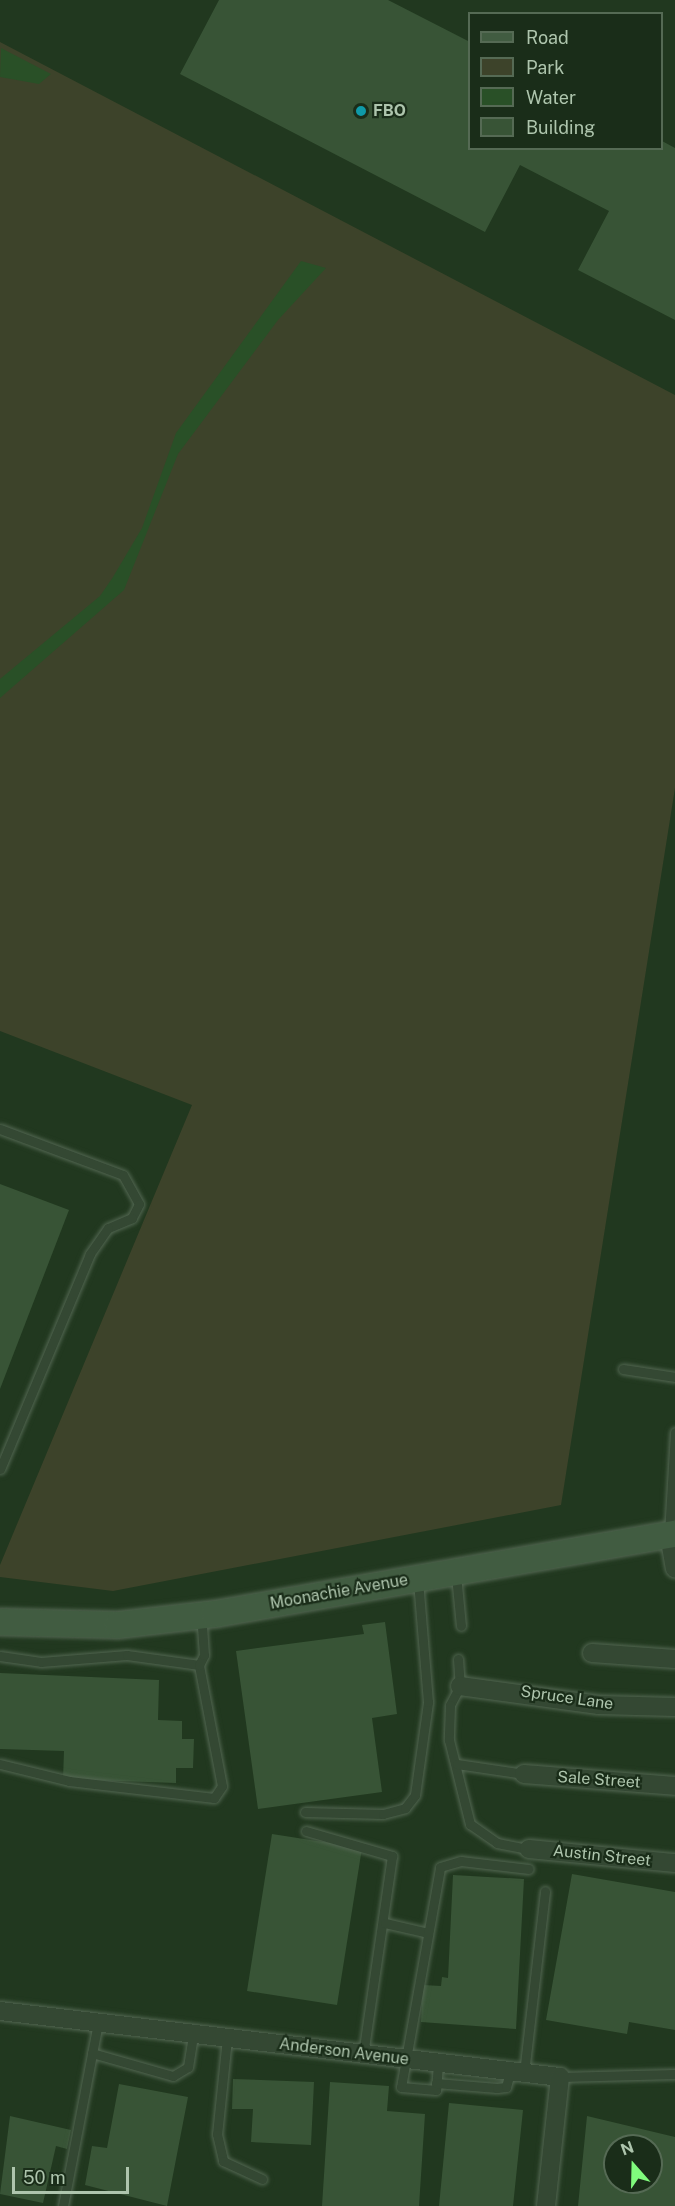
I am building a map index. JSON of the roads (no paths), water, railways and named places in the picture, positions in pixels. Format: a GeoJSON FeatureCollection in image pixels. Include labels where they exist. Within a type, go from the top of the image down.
{"type":"FeatureCollection","features":[{"type":"Feature","properties":{"kind":"main road","name":"Moonachie Avenue"},"geometry":{"type":"LineString","coordinates":[[0,1622],[118,1626],[201,1615],[672,1534]]}},
{"type":"Feature","properties":{"kind":"street"},"geometry":{"type":"LineString","coordinates":[[672,1534],[675,1568]]}},
{"type":"Feature","properties":{"kind":"street"},"geometry":{"type":"LineString","coordinates":[[592,1653],[675,1659]]}},
{"type":"Feature","properties":{"kind":"street","name":"Spruce Lane"},"geometry":{"type":"LineString","coordinates":[[460,1686],[599,1705],[675,1707]]}},
{"type":"Feature","properties":{"kind":"street","name":"Sale Street"},"geometry":{"type":"LineString","coordinates":[[524,1774],[675,1786]]}},
{"type":"Feature","properties":{"kind":"street","name":"Austin Street"},"geometry":{"type":"LineString","coordinates":[[529,1849],[675,1863]]}},
{"type":"Feature","properties":{"kind":"street","name":"Anderson Avenue"},"geometry":{"type":"LineString","coordinates":[[0,2011],[560,2077]]}},
{"type":"Feature","properties":{"kind":"street"},"geometry":{"type":"LineString","coordinates":[[546,2206],[560,2077]]}},
{"type":"Feature","properties":{"kind":"lane"},"geometry":{"type":"LineString","coordinates":[[0,1129],[123,1176],[139,1203],[132,1218],[108,1228],[90,1254],[0,1469]]}},
{"type":"Feature","properties":{"kind":"lane"},"geometry":{"type":"LineString","coordinates":[[623,1369],[675,1377]]}},
{"type":"Feature","properties":{"kind":"lane"},"geometry":{"type":"LineString","coordinates":[[672,1534],[675,1432]]}},
{"type":"Feature","properties":{"kind":"lane"},"geometry":{"type":"LineString","coordinates":[[456,1572],[460,1626]]}},
{"type":"Feature","properties":{"kind":"lane"},"geometry":{"type":"LineString","coordinates":[[305,1812],[383,1814],[405,1808],[415,1795],[428,1702],[417,1578]]}},
{"type":"Feature","properties":{"kind":"lane"},"geometry":{"type":"LineString","coordinates":[[0,1764],[69,1781],[214,1798],[222,1786],[199,1665],[204,1655],[201,1615]]}},
{"type":"Feature","properties":{"kind":"lane"},"geometry":{"type":"LineString","coordinates":[[0,1656],[49,1662],[126,1654],[199,1665]]}},
{"type":"Feature","properties":{"kind":"lane"},"geometry":{"type":"LineString","coordinates":[[458,1659],[460,1686],[453,1695],[449,1730],[470,1824],[497,1843],[529,1849]]}},
{"type":"Feature","properties":{"kind":"lane"},"geometry":{"type":"LineString","coordinates":[[457,1764],[524,1774]]}},
{"type":"Feature","properties":{"kind":"lane"},"geometry":{"type":"LineString","coordinates":[[306,1831],[392,1856],[385,1923],[363,2054]]}},
{"type":"Feature","properties":{"kind":"lane"},"geometry":{"type":"LineString","coordinates":[[438,2063],[436,2090],[401,2087],[404,2059],[440,1867],[461,1861],[529,1869]]}},
{"type":"Feature","properties":{"kind":"lane"},"geometry":{"type":"LineString","coordinates":[[436,2083],[497,2088],[506,2086],[517,2072],[545,1891]]}},
{"type":"Feature","properties":{"kind":"lane"},"geometry":{"type":"LineString","coordinates":[[385,1923],[428,1933]]}},
{"type":"Feature","properties":{"kind":"lane"},"geometry":{"type":"LineString","coordinates":[[63,2206],[98,2022]]}},
{"type":"Feature","properties":{"kind":"lane"},"geometry":{"type":"LineString","coordinates":[[92,2054],[173,2076],[188,2067],[193,2034]]}},
{"type":"Feature","properties":{"kind":"lane"},"geometry":{"type":"LineString","coordinates":[[227,2038],[217,2134],[223,2161],[262,2179]]}},
{"type":"Feature","properties":{"kind":"lane"},"geometry":{"type":"LineString","coordinates":[[560,2077],[675,2074]]}},
{"type":"Feature","properties":{"kind":"water"},"geometry":{"type":"Polygon","coordinates":[[[1,48],[51,74],[39,84],[0,77],[1,48]]]}},
{"type":"Feature","properties":{"kind":"water"},"geometry":{"type":"Polygon","coordinates":[[[301,261],[326,268],[278,320],[178,454],[124,590],[0,698],[0,679],[100,596],[142,528],[176,433],[301,261]]]}},
{"type":"Feature","properties":{"kind":"place","name":"FBO"},"geometry":{"type":"Point","coordinates":[361,111]}}]}
